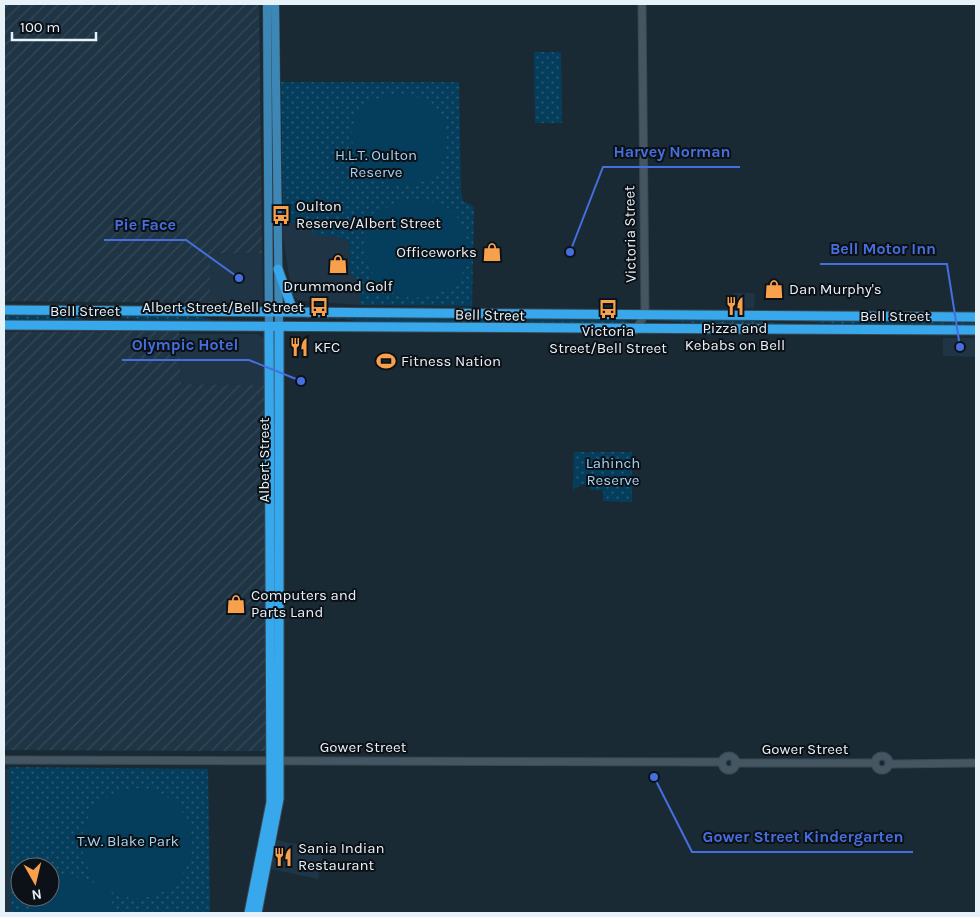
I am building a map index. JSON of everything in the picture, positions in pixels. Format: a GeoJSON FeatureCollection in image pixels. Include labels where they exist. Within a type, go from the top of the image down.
{"type":"FeatureCollection","features":[{"type":"Feature","properties":{"kind":"highway"},"geometry":{"type":"LineString","coordinates":[[278,269],[293,311]]}},
{"type":"Feature","properties":{"kind":"highway","name":"Bell Street"},"geometry":{"type":"LineString","coordinates":[[4,310],[976,317]]}},
{"type":"Feature","properties":{"kind":"highway"},"geometry":{"type":"LineString","coordinates":[[90,310],[91,325]]}},
{"type":"Feature","properties":{"kind":"highway"},"geometry":{"type":"LineString","coordinates":[[349,312],[370,327]]}},
{"type":"Feature","properties":{"kind":"highway","name":"Bell Street"},"geometry":{"type":"LineString","coordinates":[[4,324],[636,330],[976,330]]}},
{"type":"Feature","properties":{"kind":"highway","name":"Albert Street"},"geometry":{"type":"LineString","coordinates":[[257,913],[278,806],[275,759],[274,389],[269,326]]}},
{"type":"Feature","properties":{"kind":"highway","name":"Albert Street"},"geometry":{"type":"LineString","coordinates":[[274,389],[279,326]]}},
{"type":"Feature","properties":{"kind":"highway","name":"Albert Street"},"geometry":{"type":"LineString","coordinates":[[249,913],[271,802],[275,759]]}},
{"type":"Feature","properties":{"kind":"main road","name":"Albert Street"},"geometry":{"type":"LineString","coordinates":[[267,4],[271,24],[274,248],[269,326]]}},
{"type":"Feature","properties":{"kind":"main road","name":"Albert Street"},"geometry":{"type":"LineString","coordinates":[[271,24],[275,4]]}},
{"type":"Feature","properties":{"kind":"main road","name":"Albert Street"},"geometry":{"type":"LineString","coordinates":[[274,248],[278,269],[279,326]]}},
{"type":"Feature","properties":{"kind":"street","name":"Victoria Street"},"geometry":{"type":"LineString","coordinates":[[642,4],[645,314]]}},
{"type":"Feature","properties":{"kind":"street"},"geometry":{"type":"LineString","coordinates":[[636,330],[645,314]]}},
{"type":"Feature","properties":{"kind":"street","name":"Gower Street"},"geometry":{"type":"LineString","coordinates":[[4,760],[275,759],[722,762],[728,770],[733,768],[736,763],[875,763],[877,768],[882,770],[887,768],[889,764],[976,763]]}},
{"type":"Feature","properties":{"kind":"shaded area"},"geometry":{"type":"Polygon","coordinates":[[[4,4],[259,4],[262,253],[210,254],[210,303],[4,301],[4,4]]]}},
{"type":"Feature","properties":{"kind":"shaded area"},"geometry":{"type":"Polygon","coordinates":[[[283,217],[320,236],[335,236],[349,242],[350,274],[356,278],[357,288],[361,288],[360,305],[298,300],[292,295],[283,236],[283,217]]]}},
{"type":"Feature","properties":{"kind":"shaded area"},"geometry":{"type":"Polygon","coordinates":[[[262,253],[263,303],[210,303],[210,254],[262,253]]]}},
{"type":"Feature","properties":{"kind":"shaded area"},"geometry":{"type":"Polygon","coordinates":[[[734,293],[755,293],[754,308],[734,308],[734,293]]]}},
{"type":"Feature","properties":{"kind":"shaded area"},"geometry":{"type":"Polygon","coordinates":[[[179,331],[181,384],[265,385],[266,751],[4,750],[4,332],[179,331]]]}},
{"type":"Feature","properties":{"kind":"shaded area"},"geometry":{"type":"Polygon","coordinates":[[[180,334],[258,334],[265,339],[265,385],[181,384],[180,334]]]}},
{"type":"Feature","properties":{"kind":"shaded area"},"geometry":{"type":"Polygon","coordinates":[[[943,338],[976,338],[976,357],[943,356],[943,338]]]}},
{"type":"Feature","properties":{"kind":"shaded area"},"geometry":{"type":"Polygon","coordinates":[[[4,769],[9,769],[11,913],[4,913],[4,769]]]}},
{"type":"Feature","properties":{"kind":"shaded area"},"geometry":{"type":"Polygon","coordinates":[[[277,840],[324,850],[318,879],[271,869],[277,840]]]}},
{"type":"Feature","properties":{"kind":"green space"},"geometry":{"type":"Polygon","coordinates":[[[534,52],[561,52],[562,123],[535,123],[534,52]]]}},
{"type":"Feature","properties":{"kind":"green space","name":"H.L.T. Oulton Reserve"},"geometry":{"type":"Polygon","coordinates":[[[281,82],[459,82],[461,192],[463,201],[474,207],[472,306],[360,305],[360,288],[357,288],[356,278],[350,274],[349,242],[335,236],[320,236],[283,217],[281,82]]]}},
{"type":"Feature","properties":{"kind":"green space"},"geometry":{"type":"Polygon","coordinates":[[[402,95],[428,101],[441,116],[445,125],[446,136],[445,156],[435,173],[427,180],[407,185],[386,182],[367,171],[357,158],[352,133],[359,110],[365,105],[387,96],[402,95]]]}},
{"type":"Feature","properties":{"kind":"green space"},"geometry":{"type":"Polygon","coordinates":[[[416,199],[440,204],[452,211],[463,226],[468,245],[466,264],[457,281],[442,292],[424,297],[403,296],[386,289],[374,276],[368,261],[366,244],[370,227],[381,212],[398,202],[416,199]]]}},
{"type":"Feature","properties":{"kind":"green space"},"geometry":{"type":"Polygon","coordinates":[[[4,314],[78,317],[82,318],[82,321],[4,321],[4,314]]]}},
{"type":"Feature","properties":{"kind":"green space"},"geometry":{"type":"Polygon","coordinates":[[[95,315],[197,316],[216,321],[262,322],[160,322],[95,315]]]}},
{"type":"Feature","properties":{"kind":"green space"},"geometry":{"type":"Polygon","coordinates":[[[290,316],[625,320],[630,323],[625,326],[376,324],[344,319],[291,318],[290,316]]]}},
{"type":"Feature","properties":{"kind":"green space"},"geometry":{"type":"Polygon","coordinates":[[[653,320],[742,320],[788,324],[720,325],[653,320]]]}},
{"type":"Feature","properties":{"kind":"green space"},"geometry":{"type":"Polygon","coordinates":[[[801,321],[976,323],[976,326],[856,325],[801,321]]]}},
{"type":"Feature","properties":{"kind":"green space","name":"Lahinch Reserve"},"geometry":{"type":"Polygon","coordinates":[[[574,452],[632,452],[632,502],[603,501],[603,490],[592,490],[584,484],[573,491],[574,452]]]}},
{"type":"Feature","properties":{"kind":"green space","name":"T.W. Blake Park"},"geometry":{"type":"Polygon","coordinates":[[[9,767],[208,769],[210,913],[11,913],[11,907],[60,907],[60,857],[10,857],[9,767]]]}},
{"type":"Feature","properties":{"kind":"green space"},"geometry":{"type":"Polygon","coordinates":[[[137,788],[158,792],[176,804],[188,822],[192,843],[188,864],[176,882],[158,894],[137,898],[116,894],[98,882],[86,864],[82,843],[86,822],[98,804],[116,792],[137,788]]]}},
{"type":"Feature","properties":{"kind":"green space"},"geometry":{"type":"Polygon","coordinates":[[[68,876],[76,877],[99,886],[110,897],[115,913],[27,913],[29,907],[60,907],[60,878],[68,876]]]}},
{"type":"Feature","properties":{"kind":"place","name":"Oulton Reserve/Albert Street"},"geometry":{"type":"Point","coordinates":[281,215]}},
{"type":"Feature","properties":{"kind":"place","name":"Officeworks"},"geometry":{"type":"Point","coordinates":[492,252]}},
{"type":"Feature","properties":{"kind":"place","name":"Harvey Norman"},"geometry":{"type":"Point","coordinates":[570,252]}},
{"type":"Feature","properties":{"kind":"place","name":"Drummond Golf"},"geometry":{"type":"Point","coordinates":[338,264]}},
{"type":"Feature","properties":{"kind":"place","name":"Pie Face"},"geometry":{"type":"Point","coordinates":[239,278]}},
{"type":"Feature","properties":{"kind":"place","name":"Dan Murphy's"},"geometry":{"type":"Point","coordinates":[774,289]}},
{"type":"Feature","properties":{"kind":"place","name":"Pizza and Kebabs on Bell"},"geometry":{"type":"Point","coordinates":[735,306]}},
{"type":"Feature","properties":{"kind":"place","name":"Albert Street/Bell Street"},"geometry":{"type":"Point","coordinates":[319,307]}},
{"type":"Feature","properties":{"kind":"place","name":"Victoria Street/Bell Street"},"geometry":{"type":"Point","coordinates":[608,309]}},
{"type":"Feature","properties":{"kind":"place","name":"KFC"},"geometry":{"type":"Point","coordinates":[299,347]}},
{"type":"Feature","properties":{"kind":"place","name":"Bell Motor Inn"},"geometry":{"type":"Point","coordinates":[960,347]}},
{"type":"Feature","properties":{"kind":"place","name":"Fitness Nation"},"geometry":{"type":"Point","coordinates":[386,361]}},
{"type":"Feature","properties":{"kind":"place","name":"Olympic Hotel"},"geometry":{"type":"Point","coordinates":[301,381]}},
{"type":"Feature","properties":{"kind":"place","name":"Computers and Parts Land"},"geometry":{"type":"Point","coordinates":[236,604]}},
{"type":"Feature","properties":{"kind":"place","name":"Gower Street Kindergarten"},"geometry":{"type":"Point","coordinates":[654,777]}},
{"type":"Feature","properties":{"kind":"place","name":"Sania Indian Restaurant"},"geometry":{"type":"Point","coordinates":[283,857]}}]}
